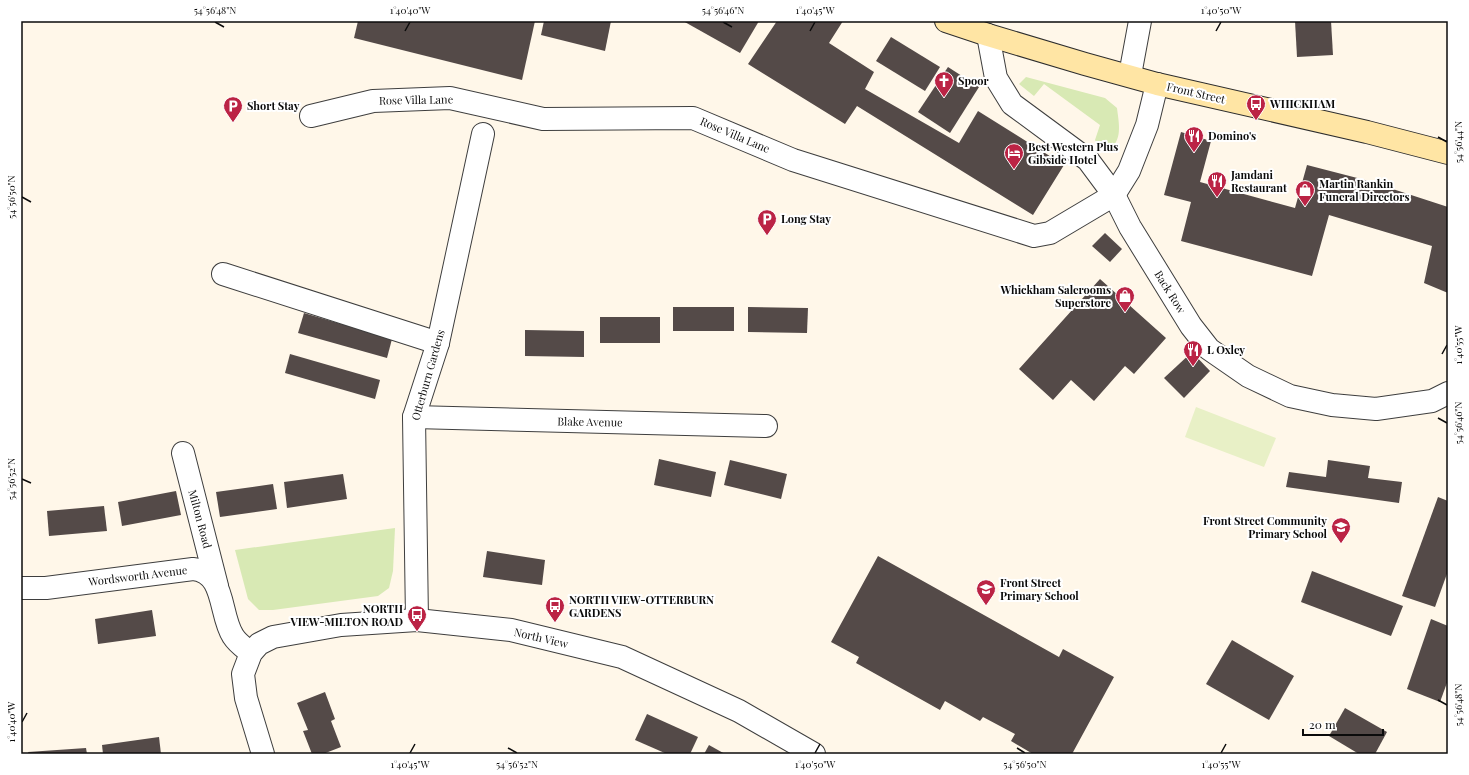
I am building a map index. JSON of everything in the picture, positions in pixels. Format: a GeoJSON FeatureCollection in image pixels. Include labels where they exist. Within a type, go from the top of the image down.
{"type":"FeatureCollection","features":[{"type":"Feature","properties":{"kind":"main road","name":"Front Street"},"geometry":{"type":"LineString","coordinates":[[946,21],[1085,64],[1157,84],[1448,152]]}},
{"type":"Feature","properties":{"kind":"street"},"geometry":{"type":"LineString","coordinates":[[1130,76],[1140,21]]}},
{"type":"Feature","properties":{"kind":"street","name":"Back Row"},"geometry":{"type":"LineString","coordinates":[[988,35],[996,78],[1012,104],[1088,160],[1114,195],[1130,227],[1191,326],[1209,349],[1248,376],[1290,396],[1332,405],[1376,409],[1432,401],[1448,393]]}},
{"type":"Feature","properties":{"kind":"street"},"geometry":{"type":"LineString","coordinates":[[1114,195],[1129,171],[1144,132],[1157,84]]}},
{"type":"Feature","properties":{"kind":"street","name":"Rose Villa Lane"},"geometry":{"type":"LineString","coordinates":[[312,116],[373,101],[450,98],[543,119],[693,118],[793,160],[1034,236],[1050,234],[1114,195]]}},
{"type":"Feature","properties":{"kind":"street","name":"Otterburn Gardens"},"geometry":{"type":"LineString","coordinates":[[417,620],[414,417],[438,343],[484,134]]}},
{"type":"Feature","properties":{"kind":"street"},"geometry":{"type":"LineString","coordinates":[[223,274],[438,343]]}},
{"type":"Feature","properties":{"kind":"street","name":"Blake Avenue"},"geometry":{"type":"LineString","coordinates":[[414,417],[766,426]]}},
{"type":"Feature","properties":{"kind":"street","name":"Milton Road"},"geometry":{"type":"LineString","coordinates":[[183,453],[218,586]]}},
{"type":"Feature","properties":{"kind":"street","name":"Wordsworth Avenue"},"geometry":{"type":"LineString","coordinates":[[21,588],[46,588],[193,569],[200,570],[207,573],[218,586],[229,629],[238,643],[251,654]]}},
{"type":"Feature","properties":{"kind":"street","name":"North View"},"geometry":{"type":"LineString","coordinates":[[251,654],[259,644],[273,637],[341,625],[417,620],[511,630],[622,657],[739,711],[814,754]]}},
{"type":"Feature","properties":{"kind":"street"},"geometry":{"type":"LineString","coordinates":[[251,654],[244,674],[245,690],[263,754]]}},
{"type":"Feature","properties":{"kind":"green space"},"geometry":{"type":"Polygon","coordinates":[[[1026,77],[1105,98],[1117,108],[1119,120],[1118,137],[1113,147],[1108,151],[1100,147],[1095,140],[1100,125],[1044,84],[1034,96],[1019,84],[1026,77]]]}},
{"type":"Feature","properties":{"kind":"green space"},"geometry":{"type":"Polygon","coordinates":[[[1196,407],[1276,438],[1264,467],[1185,437],[1196,407]]]}},
{"type":"Feature","properties":{"kind":"green space"},"geometry":{"type":"Polygon","coordinates":[[[395,528],[393,571],[389,588],[378,596],[273,610],[259,610],[248,599],[235,550],[395,528]]]}},
{"type":"Feature","properties":{"kind":"building"},"geometry":{"type":"Polygon","coordinates":[[[358,21],[535,21],[522,80],[354,38],[358,21]]]}},
{"type":"Feature","properties":{"kind":"building"},"geometry":{"type":"Polygon","coordinates":[[[544,21],[611,21],[605,51],[541,35],[544,21]]]}},
{"type":"Feature","properties":{"kind":"building"},"geometry":{"type":"Polygon","coordinates":[[[683,21],[759,21],[740,53],[683,21]]]}},
{"type":"Feature","properties":{"kind":"building"},"geometry":{"type":"Polygon","coordinates":[[[777,21],[843,21],[829,43],[874,72],[865,89],[959,143],[978,111],[1064,165],[1033,215],[857,106],[845,124],[748,64],[777,21]]]}},
{"type":"Feature","properties":{"kind":"building"},"geometry":{"type":"Polygon","coordinates":[[[1295,21],[1331,21],[1333,55],[1297,57],[1295,21]]]}},
{"type":"Feature","properties":{"kind":"building"},"geometry":{"type":"Polygon","coordinates":[[[891,37],[940,67],[925,91],[876,61],[891,37]]]}},
{"type":"Feature","properties":{"kind":"building"},"geometry":{"type":"Polygon","coordinates":[[[948,67],[979,87],[950,133],[918,112],[948,67]]]}},
{"type":"Feature","properties":{"kind":"building"},"geometry":{"type":"Polygon","coordinates":[[[1181,132],[1211,141],[1200,182],[1295,208],[1307,165],[1365,180],[1448,207],[1448,293],[1424,283],[1432,246],[1329,215],[1312,276],[1181,241],[1191,202],[1164,195],[1181,132]]]}},
{"type":"Feature","properties":{"kind":"building"},"geometry":{"type":"Polygon","coordinates":[[[1105,233],[1122,249],[1110,262],[1092,246],[1105,233]]]}},
{"type":"Feature","properties":{"kind":"building"},"geometry":{"type":"Polygon","coordinates":[[[1100,279],[1166,338],[1134,374],[1125,366],[1094,401],[1071,380],[1053,400],[1019,369],[1100,279]]]}},
{"type":"Feature","properties":{"kind":"building"},"geometry":{"type":"Polygon","coordinates":[[[673,307],[734,307],[734,331],[673,331],[673,307]]]}},
{"type":"Feature","properties":{"kind":"building"},"geometry":{"type":"Polygon","coordinates":[[[748,307],[808,308],[807,333],[748,332],[748,307]]]}},
{"type":"Feature","properties":{"kind":"building"},"geometry":{"type":"Polygon","coordinates":[[[304,313],[392,339],[387,358],[298,333],[304,313]]]}},
{"type":"Feature","properties":{"kind":"building"},"geometry":{"type":"Polygon","coordinates":[[[600,317],[660,317],[660,343],[600,343],[600,317]]]}},
{"type":"Feature","properties":{"kind":"building"},"geometry":{"type":"Polygon","coordinates":[[[525,330],[584,331],[584,357],[525,356],[525,330]]]}},
{"type":"Feature","properties":{"kind":"building"},"geometry":{"type":"Polygon","coordinates":[[[1192,352],[1210,371],[1184,398],[1164,378],[1192,352]]]}},
{"type":"Feature","properties":{"kind":"building"},"geometry":{"type":"Polygon","coordinates":[[[290,354],[380,380],[375,399],[285,373],[290,354]]]}},
{"type":"Feature","properties":{"kind":"building"},"geometry":{"type":"Polygon","coordinates":[[[659,459],[716,472],[711,497],[654,485],[659,459]]]}},
{"type":"Feature","properties":{"kind":"building"},"geometry":{"type":"Polygon","coordinates":[[[730,460],[787,474],[781,499],[724,485],[730,460]]]}},
{"type":"Feature","properties":{"kind":"building"},"geometry":{"type":"Polygon","coordinates":[[[1328,460],[1370,466],[1368,478],[1402,482],[1399,503],[1286,487],[1289,472],[1326,477],[1328,460]]]}},
{"type":"Feature","properties":{"kind":"building"},"geometry":{"type":"Polygon","coordinates":[[[343,474],[347,499],[287,508],[284,482],[343,474]]]}},
{"type":"Feature","properties":{"kind":"building"},"geometry":{"type":"Polygon","coordinates":[[[273,484],[277,509],[220,517],[216,492],[273,484]]]}},
{"type":"Feature","properties":{"kind":"building"},"geometry":{"type":"Polygon","coordinates":[[[176,491],[181,515],[122,526],[118,502],[176,491]]]}},
{"type":"Feature","properties":{"kind":"building"},"geometry":{"type":"Polygon","coordinates":[[[1438,497],[1448,501],[1448,571],[1435,607],[1402,596],[1438,497]]]}},
{"type":"Feature","properties":{"kind":"building"},"geometry":{"type":"Polygon","coordinates":[[[104,506],[107,531],[49,536],[47,511],[104,506]]]}},
{"type":"Feature","properties":{"kind":"building"},"geometry":{"type":"Polygon","coordinates":[[[487,551],[545,560],[542,585],[483,577],[487,551]]]}},
{"type":"Feature","properties":{"kind":"building"},"geometry":{"type":"Polygon","coordinates":[[[878,556],[1059,657],[1063,649],[1114,677],[1072,754],[1033,754],[1011,741],[1015,734],[983,717],[980,721],[945,701],[940,710],[856,663],[859,657],[831,642],[878,556]]]}},
{"type":"Feature","properties":{"kind":"building"},"geometry":{"type":"Polygon","coordinates":[[[1312,571],[1403,606],[1391,636],[1301,602],[1312,571]]]}},
{"type":"Feature","properties":{"kind":"building"},"geometry":{"type":"Polygon","coordinates":[[[152,610],[156,636],[98,644],[95,619],[152,610]]]}},
{"type":"Feature","properties":{"kind":"building"},"geometry":{"type":"Polygon","coordinates":[[[1431,619],[1448,626],[1448,680],[1440,702],[1407,689],[1431,619]]]}},
{"type":"Feature","properties":{"kind":"building"},"geometry":{"type":"Polygon","coordinates":[[[1232,640],[1294,676],[1269,720],[1206,684],[1232,640]]]}},
{"type":"Feature","properties":{"kind":"building"},"geometry":{"type":"Polygon","coordinates":[[[325,692],[335,719],[331,721],[341,747],[323,754],[312,754],[303,731],[308,730],[297,703],[325,692]]]}},
{"type":"Feature","properties":{"kind":"building"},"geometry":{"type":"Polygon","coordinates":[[[1345,708],[1387,732],[1375,754],[1359,754],[1329,736],[1345,708]]]}},
{"type":"Feature","properties":{"kind":"building"},"geometry":{"type":"Polygon","coordinates":[[[647,714],[698,737],[690,754],[667,754],[635,740],[647,714]]]}},
{"type":"Feature","properties":{"kind":"building"},"geometry":{"type":"Polygon","coordinates":[[[159,737],[161,754],[103,754],[102,745],[159,737]]]}},
{"type":"Feature","properties":{"kind":"building"},"geometry":{"type":"Polygon","coordinates":[[[709,745],[725,754],[704,754],[709,745]]]}},
{"type":"Feature","properties":{"kind":"building"},"geometry":{"type":"Polygon","coordinates":[[[86,748],[87,754],[29,754],[28,752],[86,748]]]}},
{"type":"Feature","properties":{"kind":"place","name":"Spoor"},"geometry":{"type":"Point","coordinates":[944,98]}},
{"type":"Feature","properties":{"kind":"place","name":"WHICKHAM"},"geometry":{"type":"Point","coordinates":[1256,121]}},
{"type":"Feature","properties":{"kind":"place","name":"Short Stay"},"geometry":{"type":"Point","coordinates":[233,123]}},
{"type":"Feature","properties":{"kind":"place","name":"Domino's"},"geometry":{"type":"Point","coordinates":[1194,153]}},
{"type":"Feature","properties":{"kind":"place","name":"Best Western Plus Gibside Hotel"},"geometry":{"type":"Point","coordinates":[1014,170]}},
{"type":"Feature","properties":{"kind":"place","name":"Jamdani Restaurant"},"geometry":{"type":"Point","coordinates":[1217,198]}},
{"type":"Feature","properties":{"kind":"place","name":"Martin Rankin Funeral Directors"},"geometry":{"type":"Point","coordinates":[1305,207]}},
{"type":"Feature","properties":{"kind":"place","name":"Long Stay"},"geometry":{"type":"Point","coordinates":[767,236]}},
{"type":"Feature","properties":{"kind":"place","name":"Whickham Salerooms Superstore"},"geometry":{"type":"Point","coordinates":[1125,313]}},
{"type":"Feature","properties":{"kind":"place","name":"L Oxley"},"geometry":{"type":"Point","coordinates":[1193,367]}},
{"type":"Feature","properties":{"kind":"place","name":"Front Street Community Primary School"},"geometry":{"type":"Point","coordinates":[1341,544]}},
{"type":"Feature","properties":{"kind":"place","name":"Front Street Primary School"},"geometry":{"type":"Point","coordinates":[986,606]}},
{"type":"Feature","properties":{"kind":"place","name":"NORTH VIEW-OTTERBURN GARDENS"},"geometry":{"type":"Point","coordinates":[555,623]}},
{"type":"Feature","properties":{"kind":"place","name":"NORTH VIEW-MILTON ROAD"},"geometry":{"type":"Point","coordinates":[417,632]}}]}
